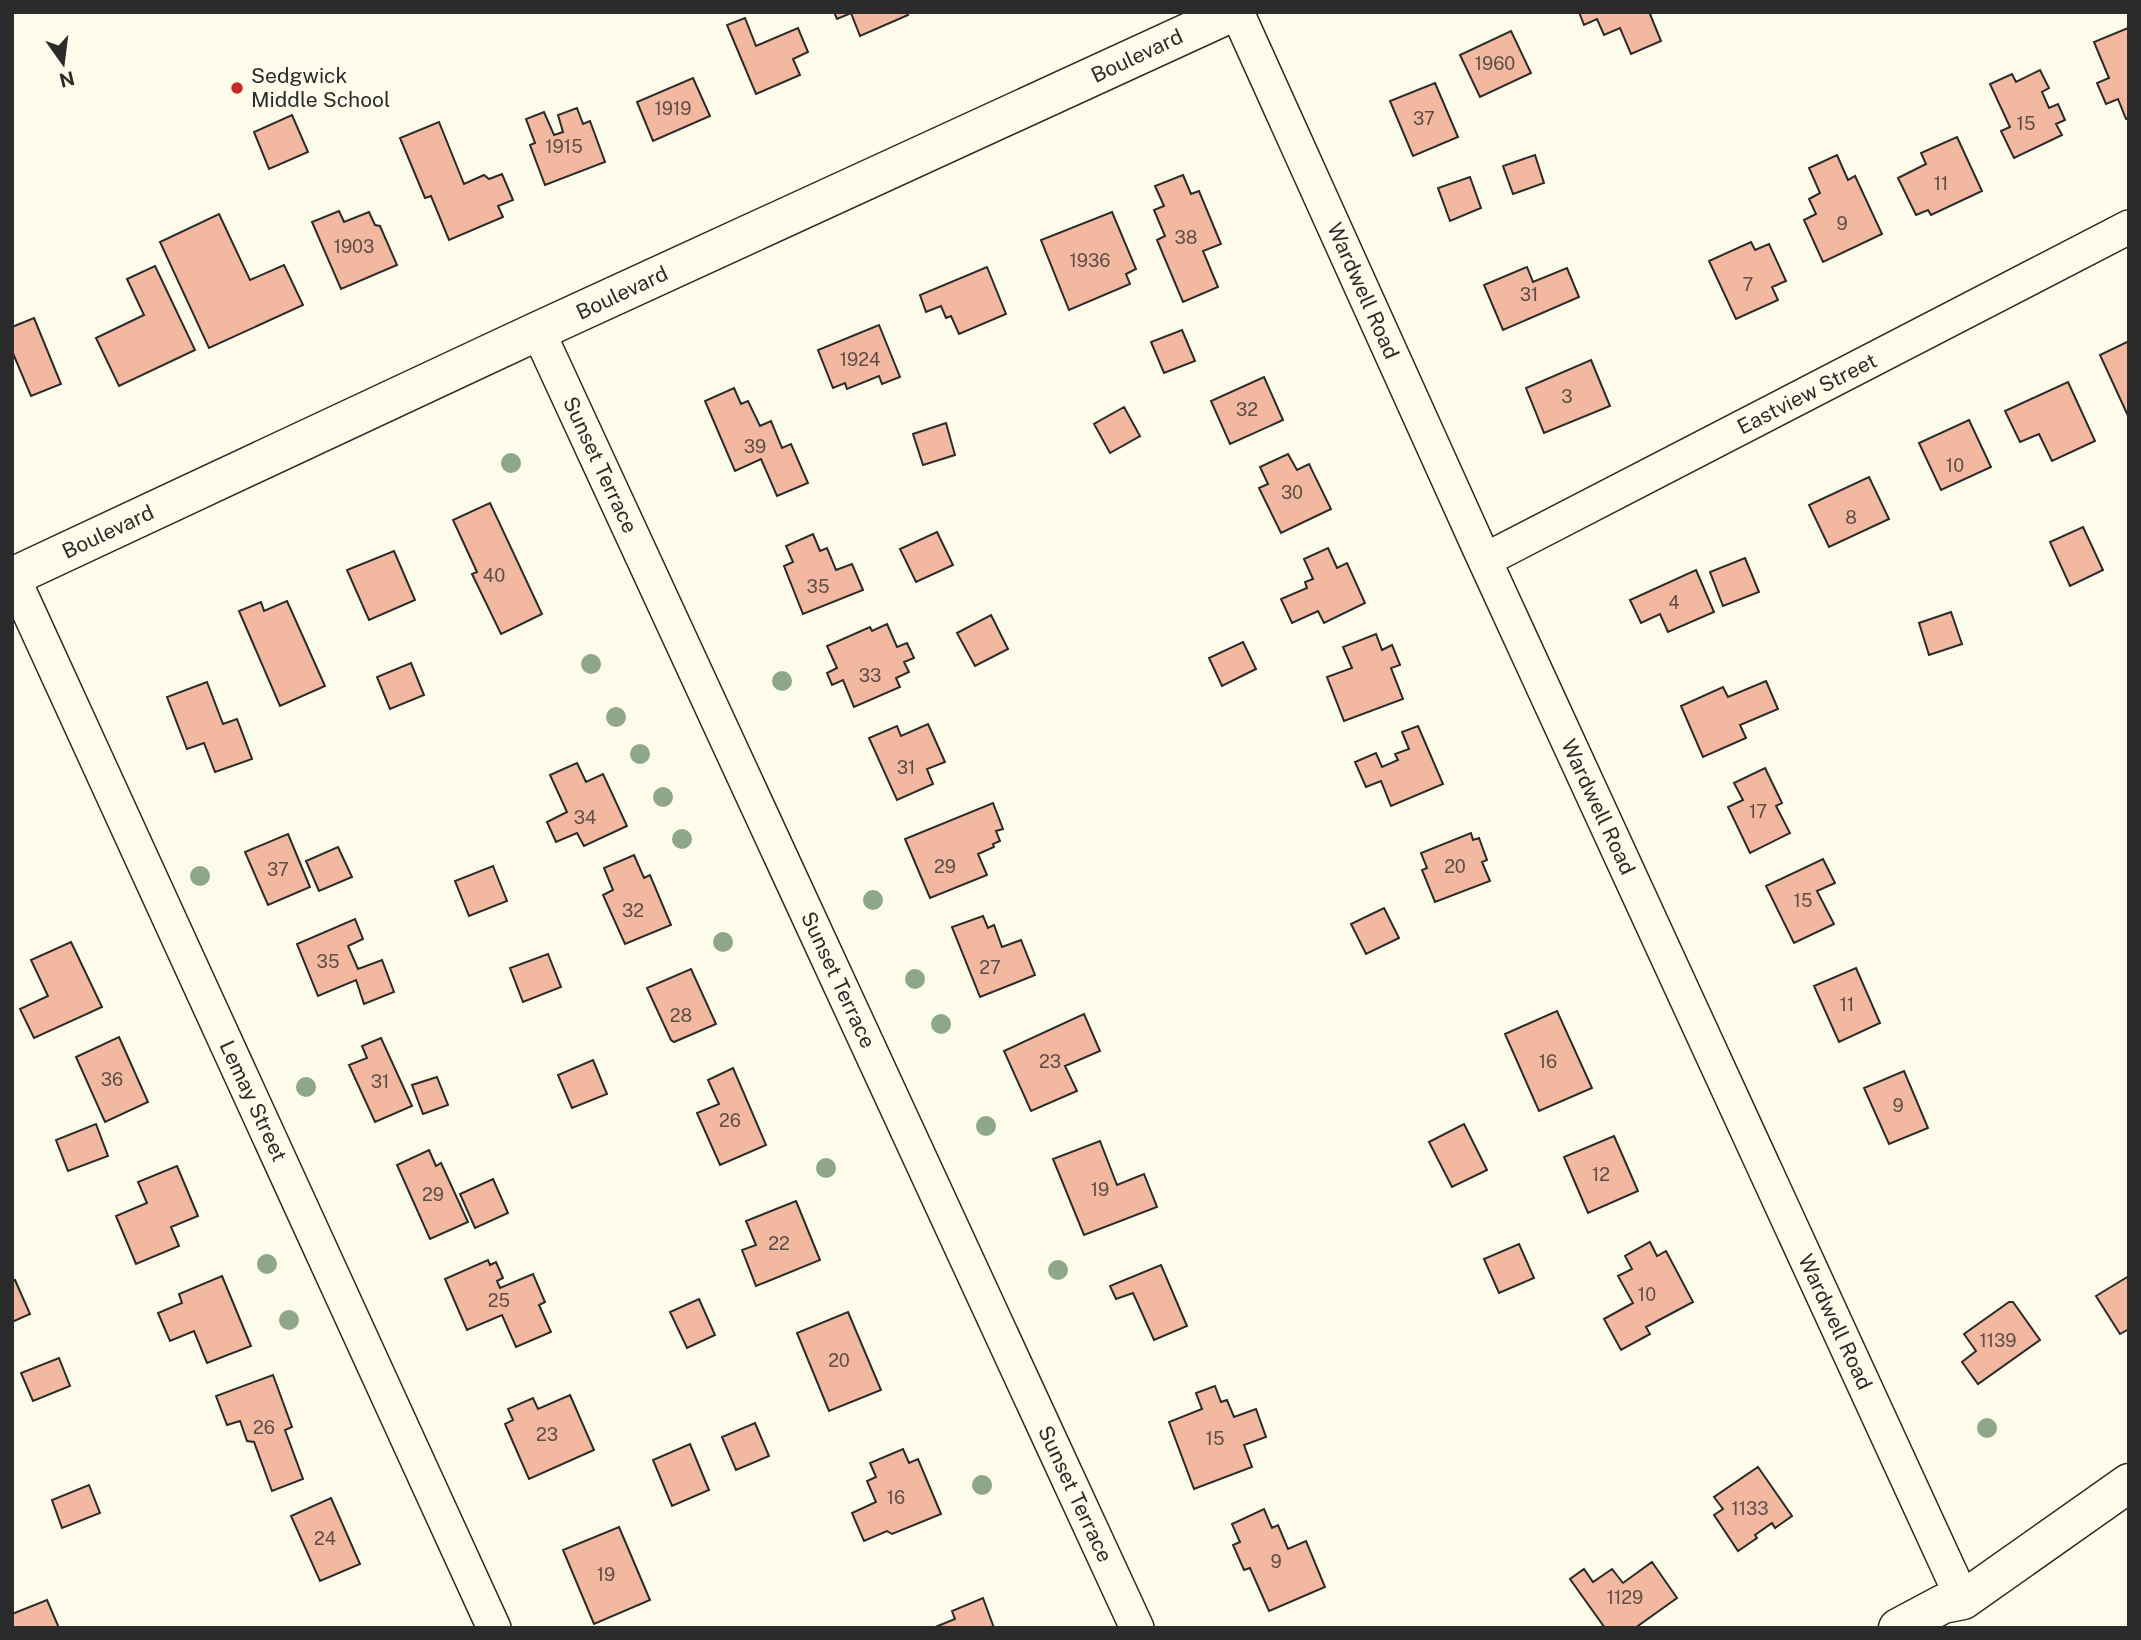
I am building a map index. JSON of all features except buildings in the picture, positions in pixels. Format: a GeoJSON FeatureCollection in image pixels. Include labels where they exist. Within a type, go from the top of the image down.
{"type":"FeatureCollection","features":[{"type":"Feature","properties":{"kind":"main road","name":"Boulevard"},"geometry":{"type":"LineString","coordinates":[[12,576],[538,331],[1235,12]]}},
{"type":"Feature","properties":{"kind":"main road"},"geometry":{"type":"LineString","coordinates":[[1898,1628],[1942,1604],[1955,1614],[2129,1483]]}},
{"type":"Feature","properties":{"kind":"street","name":"Wardwell Road"},"geometry":{"type":"LineString","coordinates":[[1235,12],[1485,560],[1955,1614]]}},
{"type":"Feature","properties":{"kind":"street","name":"Eastview Street"},"geometry":{"type":"LineString","coordinates":[[1485,560],[2129,227]]}},
{"type":"Feature","properties":{"kind":"street","name":"Sunset Terrace"},"geometry":{"type":"LineString","coordinates":[[538,331],[1137,1628]]}},
{"type":"Feature","properties":{"kind":"street","name":"Lemay Street"},"geometry":{"type":"LineString","coordinates":[[12,576],[494,1628]]}},
{"type":"Feature","properties":{"kind":"place","name":"Sedgwick Middle School"},"geometry":{"type":"Point","coordinates":[237,88]}}]}
